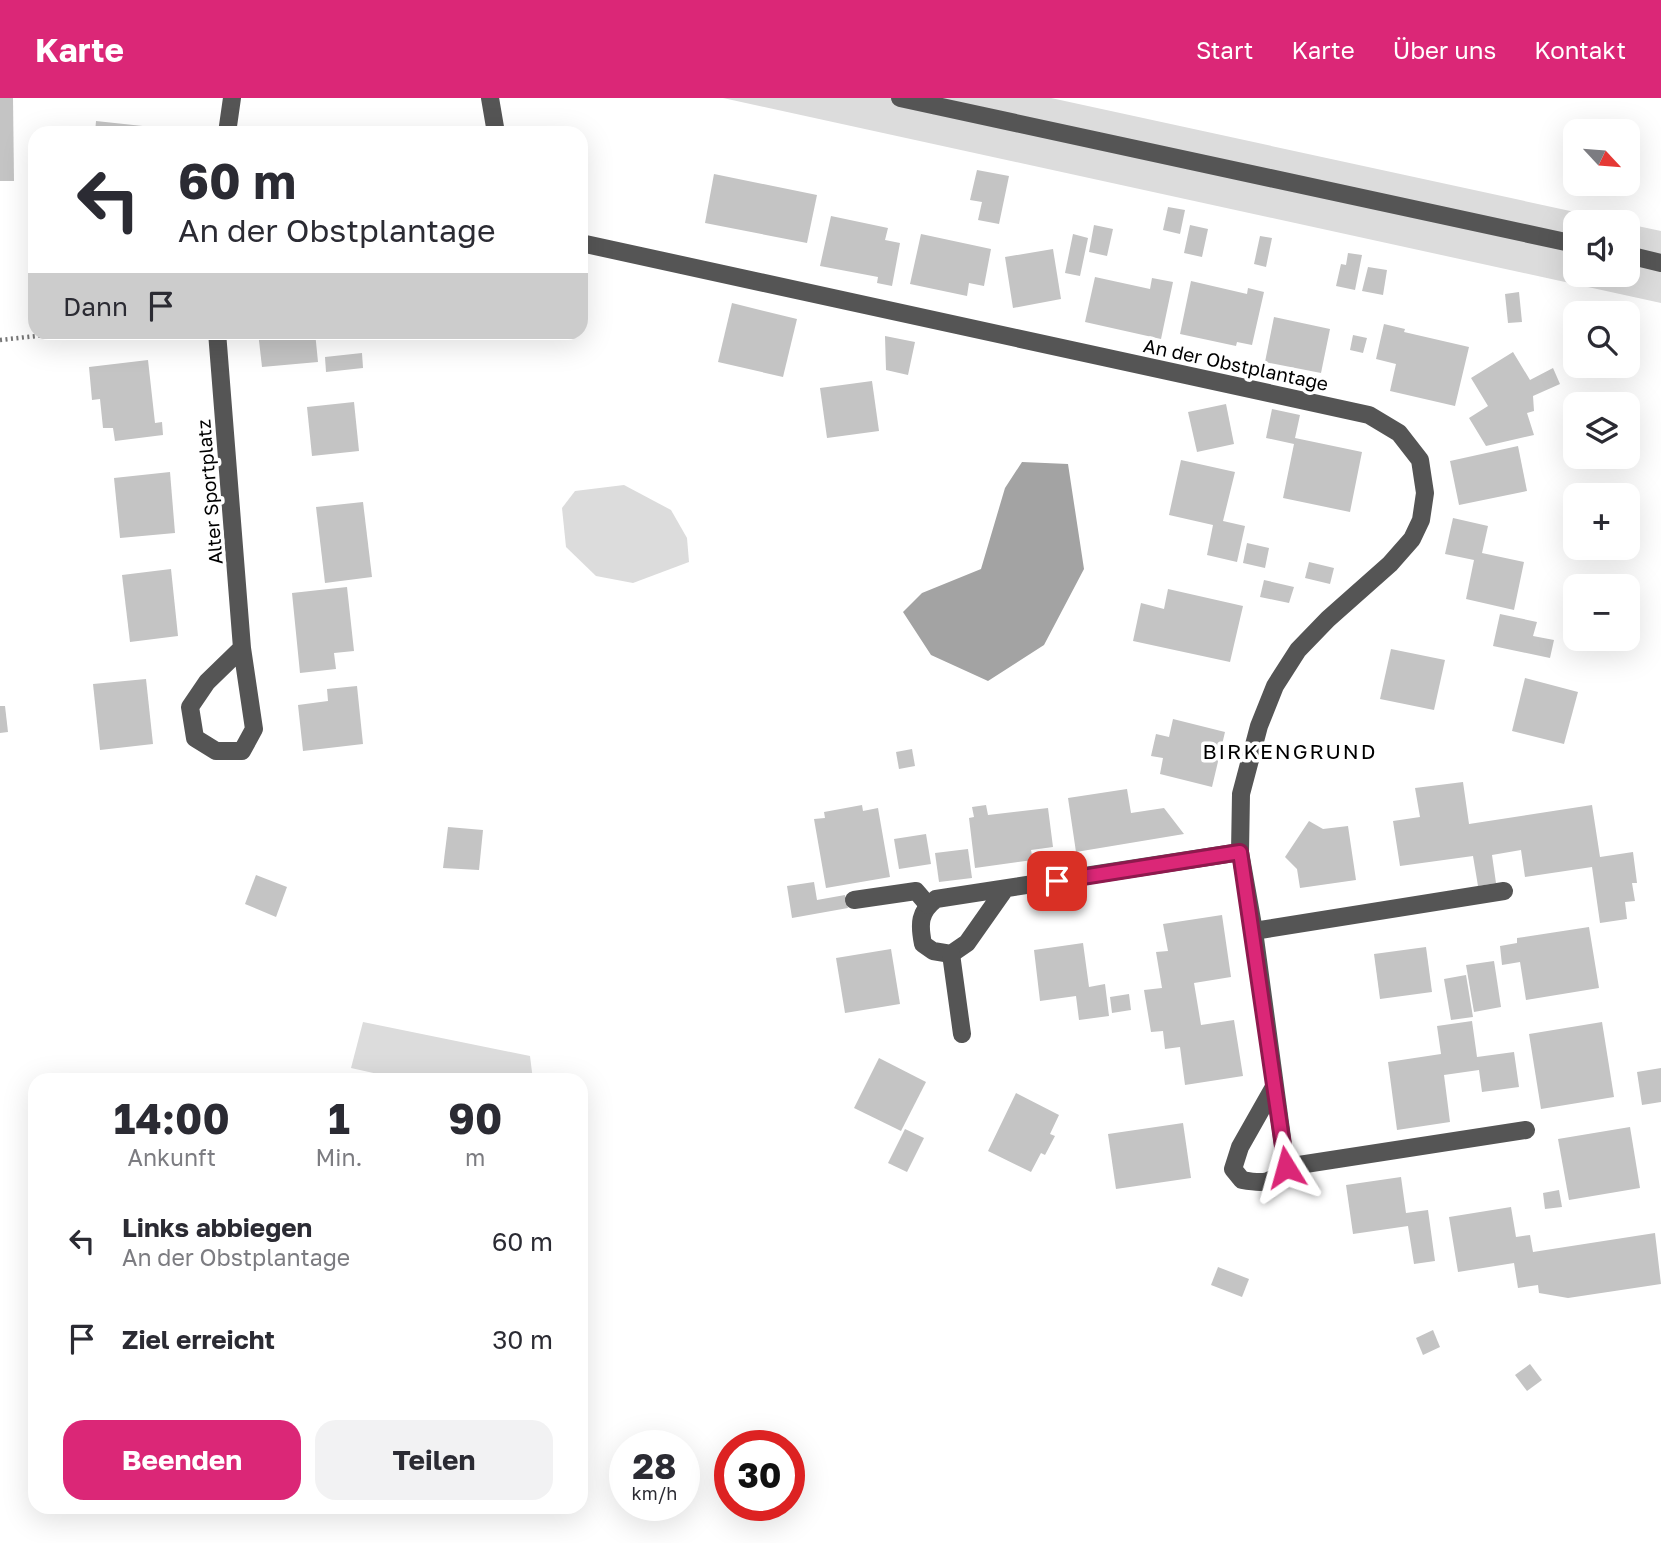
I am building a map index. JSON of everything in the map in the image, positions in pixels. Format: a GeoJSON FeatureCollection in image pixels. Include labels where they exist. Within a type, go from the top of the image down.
{"type":"FeatureCollection","features":[{"type":"Feature","properties":{"kind":"street"},"geometry":{"type":"LineString","coordinates":[[228,126],[232,98]]}},
{"type":"Feature","properties":{"kind":"street"},"geometry":{"type":"LineString","coordinates":[[489,98],[495,126]]}},
{"type":"Feature","properties":{"kind":"street"},"geometry":{"type":"LineString","coordinates":[[900,98],[1563,241]]}},
{"type":"Feature","properties":{"kind":"street","name":"An der Obstplantage"},"geometry":{"type":"LineString","coordinates":[[588,245],[1370,415],[1399,433],[1420,460],[1425,493],[1421,520],[1412,539],[1390,564],[1328,619],[1298,650],[1275,686],[1259,726],[1241,794],[1240,852],[1254,931],[1286,1167]]}},
{"type":"Feature","properties":{"kind":"street"},"geometry":{"type":"LineString","coordinates":[[1640,259],[1661,263]]}},
{"type":"Feature","properties":{"kind":"street","name":"Alter Sportplatz"},"geometry":{"type":"LineString","coordinates":[[218,340],[242,648],[254,729],[242,751],[216,751],[195,738],[190,707],[207,682],[242,648]]}},
{"type":"Feature","properties":{"kind":"street"},"geometry":{"type":"LineString","coordinates":[[1005,889],[967,943],[951,954],[933,951],[923,944],[919,923],[928,905],[936,899],[1240,852]]}},
{"type":"Feature","properties":{"kind":"street"},"geometry":{"type":"LineString","coordinates":[[854,900],[916,891],[928,905]]}},
{"type":"Feature","properties":{"kind":"street"},"geometry":{"type":"LineString","coordinates":[[1254,931],[1504,891]]}},
{"type":"Feature","properties":{"kind":"street"},"geometry":{"type":"LineString","coordinates":[[951,954],[962,1034]]}},
{"type":"Feature","properties":{"kind":"street"},"geometry":{"type":"LineString","coordinates":[[1274,1087],[1240,1147],[1233,1169],[1242,1180],[1258,1183],[1274,1180],[1286,1167],[1526,1130]]}},
{"type":"Feature","properties":{"kind":"path"},"geometry":{"type":"LineString","coordinates":[[0,340],[28,337]]}},
{"type":"Feature","properties":{"kind":"shaded area"},"geometry":{"type":"Polygon","coordinates":[[[723,98],[1051,98],[1566,210],[1563,210],[1563,282],[723,98]]]}},
{"type":"Feature","properties":{"kind":"shaded area"},"geometry":{"type":"Polygon","coordinates":[[[1640,227],[1661,231],[1661,303],[1588,287],[1640,287],[1640,227]]]}},
{"type":"Feature","properties":{"kind":"shaded area"},"geometry":{"type":"Polygon","coordinates":[[[1022,462],[1068,464],[1084,569],[1044,645],[988,681],[931,655],[903,612],[922,593],[981,569],[1005,488],[1022,462]]]}},
{"type":"Feature","properties":{"kind":"shaded area"},"geometry":{"type":"Polygon","coordinates":[[[624,485],[671,510],[687,538],[689,562],[633,583],[596,576],[566,547],[562,508],[575,491],[624,485]]]}},
{"type":"Feature","properties":{"kind":"shaded area"},"geometry":{"type":"Polygon","coordinates":[[[363,1022],[530,1056],[532,1073],[374,1073],[351,1068],[363,1022]]]}},
{"type":"Feature","properties":{"kind":"building"},"geometry":{"type":"Polygon","coordinates":[[[0,98],[13,98],[14,181],[0,181],[0,98]]]}},
{"type":"Feature","properties":{"kind":"building"},"geometry":{"type":"Polygon","coordinates":[[[96,121],[143,126],[96,126],[96,121]]]}},
{"type":"Feature","properties":{"kind":"building"},"geometry":{"type":"Polygon","coordinates":[[[977,170],[1009,176],[999,224],[978,220],[982,202],[970,200],[977,170]]]}},
{"type":"Feature","properties":{"kind":"building"},"geometry":{"type":"Polygon","coordinates":[[[714,174],[817,195],[807,243],[705,223],[714,174]]]}},
{"type":"Feature","properties":{"kind":"building"},"geometry":{"type":"Polygon","coordinates":[[[1168,207],[1185,210],[1180,234],[1163,230],[1168,207]]]}},
{"type":"Feature","properties":{"kind":"building"},"geometry":{"type":"Polygon","coordinates":[[[831,216],[888,228],[885,240],[900,243],[892,286],[877,283],[878,277],[820,266],[831,216]]]}},
{"type":"Feature","properties":{"kind":"building"},"geometry":{"type":"Polygon","coordinates":[[[1094,225],[1113,229],[1107,256],[1089,252],[1094,225]]]}},
{"type":"Feature","properties":{"kind":"building"},"geometry":{"type":"Polygon","coordinates":[[[1190,225],[1208,229],[1202,257],[1184,253],[1190,225]]]}},
{"type":"Feature","properties":{"kind":"building"},"geometry":{"type":"Polygon","coordinates":[[[921,234],[991,249],[984,286],[969,283],[967,296],[910,284],[921,234]]]}},
{"type":"Feature","properties":{"kind":"building"},"geometry":{"type":"Polygon","coordinates":[[[1073,234],[1088,238],[1080,276],[1065,273],[1073,234]]]}},
{"type":"Feature","properties":{"kind":"building"},"geometry":{"type":"Polygon","coordinates":[[[1260,236],[1272,238],[1266,267],[1254,264],[1260,236]]]}},
{"type":"Feature","properties":{"kind":"building"},"geometry":{"type":"Polygon","coordinates":[[[1053,249],[1061,299],[1013,308],[1005,257],[1053,249]]]}},
{"type":"Feature","properties":{"kind":"building"},"geometry":{"type":"Polygon","coordinates":[[[1348,253],[1362,255],[1355,290],[1336,286],[1341,264],[1346,265],[1348,253]]]}},
{"type":"Feature","properties":{"kind":"building"},"geometry":{"type":"Polygon","coordinates":[[[1368,267],[1387,270],[1383,295],[1362,291],[1368,267]]]}},
{"type":"Feature","properties":{"kind":"building"},"geometry":{"type":"Polygon","coordinates":[[[1095,277],[1150,289],[1152,278],[1173,282],[1161,339],[1085,322],[1095,277]]]}},
{"type":"Feature","properties":{"kind":"building"},"geometry":{"type":"Polygon","coordinates":[[[1191,281],[1247,294],[1248,288],[1264,292],[1252,345],[1237,342],[1236,346],[1180,334],[1191,281]]]}},
{"type":"Feature","properties":{"kind":"building"},"geometry":{"type":"Polygon","coordinates":[[[1519,292],[1522,322],[1508,323],[1505,294],[1519,292]]]}},
{"type":"Feature","properties":{"kind":"building"},"geometry":{"type":"Polygon","coordinates":[[[732,303],[797,319],[783,377],[718,362],[732,303]]]}},
{"type":"Feature","properties":{"kind":"building"},"geometry":{"type":"Polygon","coordinates":[[[1274,317],[1330,329],[1321,373],[1265,362],[1274,317]]]}},
{"type":"Feature","properties":{"kind":"building"},"geometry":{"type":"Polygon","coordinates":[[[1384,324],[1405,329],[1404,332],[1469,347],[1455,406],[1390,391],[1396,364],[1376,359],[1384,324]]]}},
{"type":"Feature","properties":{"kind":"building"},"geometry":{"type":"Polygon","coordinates":[[[1353,335],[1367,338],[1363,353],[1350,350],[1353,335]]]}},
{"type":"Feature","properties":{"kind":"building"},"geometry":{"type":"Polygon","coordinates":[[[885,336],[915,342],[908,375],[886,370],[885,336]]]}},
{"type":"Feature","properties":{"kind":"building"},"geometry":{"type":"Polygon","coordinates":[[[259,340],[316,340],[318,362],[262,367],[259,340]]]}},
{"type":"Feature","properties":{"kind":"building"},"geometry":{"type":"Polygon","coordinates":[[[1513,352],[1530,380],[1553,368],[1560,384],[1533,396],[1534,411],[1527,413],[1534,435],[1486,446],[1469,418],[1488,406],[1471,378],[1513,352]]]}},
{"type":"Feature","properties":{"kind":"building"},"geometry":{"type":"Polygon","coordinates":[[[362,353],[363,368],[326,372],[325,357],[362,353]]]}},
{"type":"Feature","properties":{"kind":"building"},"geometry":{"type":"Polygon","coordinates":[[[148,360],[155,423],[162,422],[163,435],[115,441],[113,428],[103,428],[100,399],[92,400],[89,367],[148,360]]]}},
{"type":"Feature","properties":{"kind":"building"},"geometry":{"type":"Polygon","coordinates":[[[872,381],[879,431],[827,438],[820,388],[872,381]]]}},
{"type":"Feature","properties":{"kind":"building"},"geometry":{"type":"Polygon","coordinates":[[[354,402],[359,451],[312,456],[307,407],[354,402]]]}},
{"type":"Feature","properties":{"kind":"building"},"geometry":{"type":"Polygon","coordinates":[[[1226,404],[1234,444],[1197,452],[1188,412],[1226,404]]]}},
{"type":"Feature","properties":{"kind":"building"},"geometry":{"type":"Polygon","coordinates":[[[1272,409],[1300,415],[1295,438],[1362,452],[1350,512],[1283,498],[1294,444],[1266,438],[1272,409]]]}},
{"type":"Feature","properties":{"kind":"building"},"geometry":{"type":"Polygon","coordinates":[[[1518,446],[1527,491],[1459,505],[1450,461],[1518,446]]]}},
{"type":"Feature","properties":{"kind":"building"},"geometry":{"type":"Polygon","coordinates":[[[1181,460],[1235,472],[1223,521],[1245,526],[1237,562],[1207,555],[1213,525],[1169,515],[1181,460]]]}},
{"type":"Feature","properties":{"kind":"building"},"geometry":{"type":"Polygon","coordinates":[[[170,472],[175,533],[120,538],[114,478],[170,472]]]}},
{"type":"Feature","properties":{"kind":"building"},"geometry":{"type":"Polygon","coordinates":[[[363,502],[372,577],[325,583],[316,507],[363,502]]]}},
{"type":"Feature","properties":{"kind":"building"},"geometry":{"type":"Polygon","coordinates":[[[1453,518],[1488,526],[1482,553],[1524,562],[1514,610],[1466,599],[1474,560],[1445,554],[1453,518]]]}},
{"type":"Feature","properties":{"kind":"building"},"geometry":{"type":"Polygon","coordinates":[[[1247,543],[1269,548],[1265,568],[1243,563],[1247,543]]]}},
{"type":"Feature","properties":{"kind":"building"},"geometry":{"type":"Polygon","coordinates":[[[1309,562],[1334,568],[1330,584],[1305,578],[1309,562]]]}},
{"type":"Feature","properties":{"kind":"building"},"geometry":{"type":"Polygon","coordinates":[[[171,569],[178,636],[130,642],[122,575],[171,569]]]}},
{"type":"Feature","properties":{"kind":"building"},"geometry":{"type":"Polygon","coordinates":[[[1264,580],[1294,587],[1289,603],[1260,597],[1264,580]]]}},
{"type":"Feature","properties":{"kind":"building"},"geometry":{"type":"Polygon","coordinates":[[[347,587],[354,651],[334,653],[336,669],[300,673],[292,593],[347,587]]]}},
{"type":"Feature","properties":{"kind":"building"},"geometry":{"type":"Polygon","coordinates":[[[1168,589],[1243,606],[1230,662],[1133,641],[1141,603],[1164,609],[1168,589]]]}},
{"type":"Feature","properties":{"kind":"building"},"geometry":{"type":"Polygon","coordinates":[[[1500,614],[1537,622],[1533,636],[1554,640],[1550,658],[1493,646],[1500,614]]]}},
{"type":"Feature","properties":{"kind":"building"},"geometry":{"type":"Polygon","coordinates":[[[1391,649],[1445,660],[1434,710],[1380,699],[1391,649]]]}},
{"type":"Feature","properties":{"kind":"building"},"geometry":{"type":"Polygon","coordinates":[[[1525,678],[1578,692],[1564,744],[1512,731],[1525,678]]]}},
{"type":"Feature","properties":{"kind":"building"},"geometry":{"type":"Polygon","coordinates":[[[146,679],[153,744],[100,750],[93,684],[146,679]]]}},
{"type":"Feature","properties":{"kind":"building"},"geometry":{"type":"Polygon","coordinates":[[[357,686],[363,744],[303,751],[298,705],[328,701],[327,689],[357,686]]]}},
{"type":"Feature","properties":{"kind":"building"},"geometry":{"type":"Polygon","coordinates":[[[0,706],[5,706],[8,732],[0,733],[0,706]]]}},
{"type":"Feature","properties":{"kind":"building"},"geometry":{"type":"Polygon","coordinates":[[[1173,719],[1225,732],[1212,787],[1160,774],[1163,758],[1151,756],[1156,734],[1169,737],[1173,719]]]}},
{"type":"Feature","properties":{"kind":"building"},"geometry":{"type":"Polygon","coordinates":[[[912,749],[915,766],[899,769],[896,752],[912,749]]]}},
{"type":"Feature","properties":{"kind":"building"},"geometry":{"type":"Polygon","coordinates":[[[1463,782],[1469,824],[1592,805],[1600,857],[1633,852],[1637,883],[1632,883],[1635,901],[1625,902],[1627,919],[1600,923],[1592,867],[1525,877],[1521,850],[1492,855],[1496,883],[1478,886],[1473,856],[1400,866],[1393,821],[1420,817],[1415,788],[1463,782]]]}},
{"type":"Feature","properties":{"kind":"building"},"geometry":{"type":"Polygon","coordinates":[[[1127,789],[1131,813],[1164,808],[1184,834],[1076,852],[1068,798],[1127,789]]]}},
{"type":"Feature","properties":{"kind":"building"},"geometry":{"type":"Polygon","coordinates":[[[862,805],[863,811],[878,808],[890,877],[826,888],[814,819],[825,818],[824,812],[862,805]]]}},
{"type":"Feature","properties":{"kind":"building"},"geometry":{"type":"Polygon","coordinates":[[[986,805],[988,815],[1048,808],[1053,847],[1031,850],[1033,860],[975,868],[969,818],[974,817],[972,807],[986,805]]]}},
{"type":"Feature","properties":{"kind":"building"},"geometry":{"type":"Polygon","coordinates":[[[1309,821],[1323,829],[1348,826],[1356,880],[1300,888],[1297,869],[1285,857],[1309,821]]]}},
{"type":"Feature","properties":{"kind":"building"},"geometry":{"type":"Polygon","coordinates":[[[448,827],[483,830],[479,870],[443,868],[448,827]]]}},
{"type":"Feature","properties":{"kind":"building"},"geometry":{"type":"Polygon","coordinates":[[[926,834],[931,864],[899,869],[894,839],[926,834]]]}},
{"type":"Feature","properties":{"kind":"building"},"geometry":{"type":"Polygon","coordinates":[[[968,849],[972,878],[939,882],[935,853],[968,849]]]}},
{"type":"Feature","properties":{"kind":"building"},"geometry":{"type":"Polygon","coordinates":[[[256,875],[287,887],[276,917],[245,904],[256,875]]]}},
{"type":"Feature","properties":{"kind":"building"},"geometry":{"type":"Polygon","coordinates":[[[814,882],[817,900],[845,895],[848,908],[792,918],[787,886],[814,882]]]}},
{"type":"Feature","properties":{"kind":"building"},"geometry":{"type":"Polygon","coordinates":[[[1222,915],[1231,977],[1194,983],[1201,1025],[1234,1020],[1243,1076],[1185,1085],[1180,1047],[1165,1049],[1163,1031],[1151,1032],[1144,990],[1162,988],[1156,952],[1168,951],[1163,924],[1222,915]]]}},
{"type":"Feature","properties":{"kind":"building"},"geometry":{"type":"Polygon","coordinates":[[[1589,927],[1599,988],[1526,1000],[1520,962],[1502,965],[1500,946],[1517,943],[1517,938],[1589,927]]]}},
{"type":"Feature","properties":{"kind":"building"},"geometry":{"type":"Polygon","coordinates":[[[1083,943],[1089,987],[1105,984],[1109,1016],[1079,1020],[1076,996],[1040,1001],[1034,950],[1083,943]]]}},
{"type":"Feature","properties":{"kind":"building"},"geometry":{"type":"Polygon","coordinates":[[[1426,947],[1432,992],[1380,999],[1374,954],[1426,947]]]}},
{"type":"Feature","properties":{"kind":"building"},"geometry":{"type":"Polygon","coordinates":[[[891,949],[900,1004],[845,1013],[836,958],[891,949]]]}},
{"type":"Feature","properties":{"kind":"building"},"geometry":{"type":"Polygon","coordinates":[[[1494,961],[1501,1007],[1474,1012],[1466,965],[1494,961]]]}},
{"type":"Feature","properties":{"kind":"building"},"geometry":{"type":"Polygon","coordinates":[[[1466,975],[1473,1017],[1451,1020],[1444,979],[1466,975]]]}},
{"type":"Feature","properties":{"kind":"building"},"geometry":{"type":"Polygon","coordinates":[[[1129,994],[1131,1010],[1112,1013],[1110,997],[1129,994]]]}},
{"type":"Feature","properties":{"kind":"building"},"geometry":{"type":"Polygon","coordinates":[[[1472,1021],[1477,1057],[1514,1052],[1519,1087],[1482,1092],[1479,1070],[1444,1075],[1450,1122],[1397,1130],[1388,1062],[1441,1054],[1437,1026],[1472,1021]]]}},
{"type":"Feature","properties":{"kind":"building"},"geometry":{"type":"Polygon","coordinates":[[[1602,1022],[1614,1097],[1541,1109],[1529,1034],[1602,1022]]]}},
{"type":"Feature","properties":{"kind":"building"},"geometry":{"type":"Polygon","coordinates":[[[879,1058],[926,1082],[901,1131],[854,1108],[879,1058]]]}},
{"type":"Feature","properties":{"kind":"building"},"geometry":{"type":"Polygon","coordinates":[[[1661,1068],[1661,1102],[1642,1105],[1637,1072],[1661,1068]]]}},
{"type":"Feature","properties":{"kind":"building"},"geometry":{"type":"Polygon","coordinates":[[[1016,1093],[1059,1115],[1050,1134],[1055,1136],[1045,1155],[1041,1153],[1031,1172],[988,1151],[1016,1093]]]}},
{"type":"Feature","properties":{"kind":"building"},"geometry":{"type":"Polygon","coordinates":[[[1183,1123],[1191,1178],[1116,1189],[1108,1134],[1183,1123]]]}},
{"type":"Feature","properties":{"kind":"building"},"geometry":{"type":"Polygon","coordinates":[[[1630,1127],[1640,1188],[1569,1200],[1558,1139],[1630,1127]]]}},
{"type":"Feature","properties":{"kind":"building"},"geometry":{"type":"Polygon","coordinates":[[[905,1129],[924,1138],[907,1172],[888,1163],[905,1129]]]}},
{"type":"Feature","properties":{"kind":"building"},"geometry":{"type":"Polygon","coordinates":[[[1401,1177],[1406,1213],[1428,1210],[1435,1261],[1414,1264],[1408,1226],[1353,1234],[1346,1185],[1401,1177]]]}},
{"type":"Feature","properties":{"kind":"building"},"geometry":{"type":"Polygon","coordinates":[[[1559,1190],[1562,1207],[1545,1209],[1543,1193],[1559,1190]]]}},
{"type":"Feature","properties":{"kind":"building"},"geometry":{"type":"Polygon","coordinates":[[[1511,1207],[1516,1237],[1530,1235],[1533,1252],[1655,1233],[1661,1284],[1568,1298],[1539,1293],[1538,1285],[1518,1288],[1514,1263],[1458,1272],[1449,1217],[1511,1207]]]}},
{"type":"Feature","properties":{"kind":"building"},"geometry":{"type":"Polygon","coordinates":[[[1218,1267],[1249,1279],[1242,1297],[1211,1285],[1218,1267]]]}},
{"type":"Feature","properties":{"kind":"building"},"geometry":{"type":"Polygon","coordinates":[[[1433,1330],[1440,1347],[1423,1355],[1416,1338],[1433,1330]]]}},
{"type":"Feature","properties":{"kind":"building"},"geometry":{"type":"Polygon","coordinates":[[[1530,1364],[1542,1380],[1527,1391],[1515,1375],[1530,1364]]]}},
{"type":"Feature","properties":{"kind":"district","name":"BIRKENGRUND"},"geometry":{"type":"Point","coordinates":[1290,751]}},
{"type":"Feature","properties":{"kind":"route"},"geometry":{"type":"LineString","coordinates":[[1057,881],[1240,852],[1254,931],[1286,1167]]}}]}
